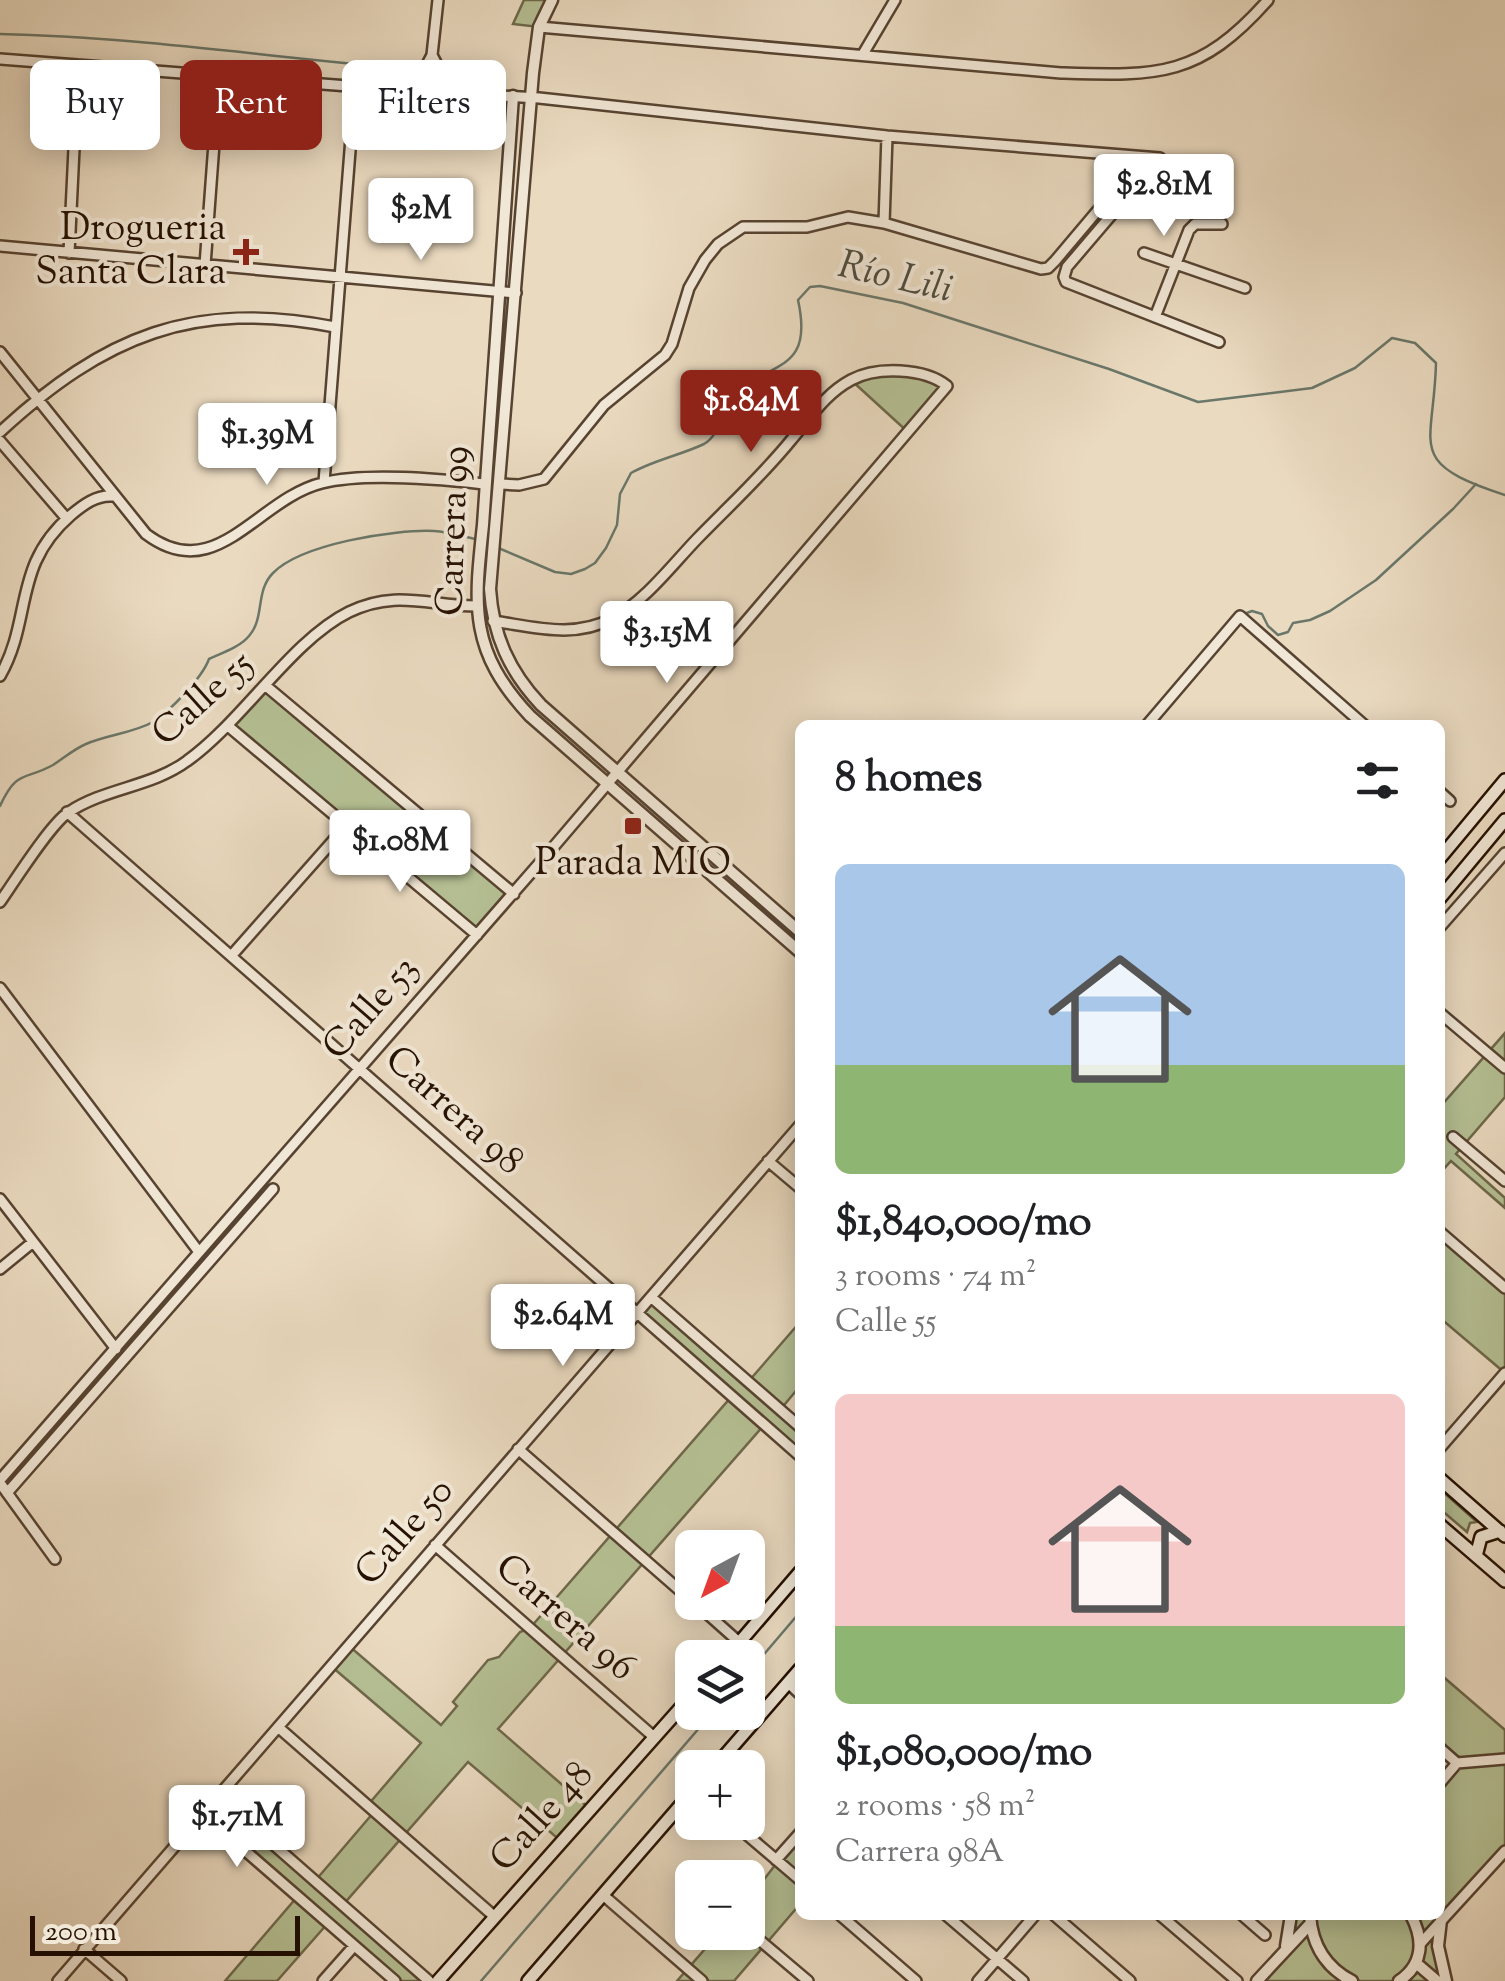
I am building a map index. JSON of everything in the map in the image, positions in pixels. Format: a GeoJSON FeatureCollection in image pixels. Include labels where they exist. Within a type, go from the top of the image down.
{"type":"FeatureCollection","features":[{"type":"Feature","properties":{"kind":"main road"},"geometry":{"type":"LineString","coordinates":[[1445,852],[1505,780]]}},
{"type":"Feature","properties":{"kind":"main road"},"geometry":{"type":"LineString","coordinates":[[1445,892],[1505,820]]}},
{"type":"Feature","properties":{"kind":"main road"},"geometry":{"type":"LineString","coordinates":[[1445,1483],[1502,1534]]}},
{"type":"Feature","properties":{"kind":"main road"},"geometry":{"type":"LineString","coordinates":[[1445,1529],[1505,1581]]}},
{"type":"Feature","properties":{"kind":"main road"},"geometry":{"type":"LineString","coordinates":[[1476,1556],[1481,1537],[1502,1534]]}},
{"type":"Feature","properties":{"kind":"main road"},"geometry":{"type":"LineString","coordinates":[[741,1640],[795,1578]]}},
{"type":"Feature","properties":{"kind":"main road"},"geometry":{"type":"LineString","coordinates":[[730,1750],[795,1675]]}},
{"type":"Feature","properties":{"kind":"main road","name":"Calle 48"},"geometry":{"type":"LineString","coordinates":[[438,1981],[675,1714]]}},
{"type":"Feature","properties":{"kind":"main road"},"geometry":{"type":"LineString","coordinates":[[528,1981],[675,1812]]}},
{"type":"Feature","properties":{"kind":"street"},"geometry":{"type":"LineString","coordinates":[[429,60],[438,0]]}},
{"type":"Feature","properties":{"kind":"street"},"geometry":{"type":"LineString","coordinates":[[552,0],[539,26],[1061,73],[1142,75],[1190,64],[1242,29],[1268,0]]}},
{"type":"Feature","properties":{"kind":"street"},"geometry":{"type":"LineString","coordinates":[[863,54],[895,0]]}},
{"type":"Feature","properties":{"kind":"street","name":"Carrera 99"},"geometry":{"type":"LineString","coordinates":[[539,26],[490,589],[493,621],[503,651],[526,690],[795,928]]}},
{"type":"Feature","properties":{"kind":"street"},"geometry":{"type":"LineString","coordinates":[[432,55],[435,60]]}},
{"type":"Feature","properties":{"kind":"street"},"geometry":{"type":"LineString","coordinates":[[0,58],[30,60]]}},
{"type":"Feature","properties":{"kind":"street"},"geometry":{"type":"LineString","coordinates":[[506,96],[887,136],[1160,158],[1067,267],[1064,276],[1066,282],[1219,342]]}},
{"type":"Feature","properties":{"kind":"street","name":"Carrera 99"},"geometry":{"type":"LineString","coordinates":[[512,96],[476,606],[492,662],[514,699],[795,948]]}},
{"type":"Feature","properties":{"kind":"street"},"geometry":{"type":"LineString","coordinates":[[884,223],[887,136]]}},
{"type":"Feature","properties":{"kind":"street"},"geometry":{"type":"LineString","coordinates":[[69,253],[74,150]]}},
{"type":"Feature","properties":{"kind":"street"},"geometry":{"type":"LineString","coordinates":[[205,264],[213,150]]}},
{"type":"Feature","properties":{"kind":"street"},"geometry":{"type":"LineString","coordinates":[[324,482],[349,150]]}},
{"type":"Feature","properties":{"kind":"street"},"geometry":{"type":"LineString","coordinates":[[501,484],[519,485],[544,478],[604,405],[665,355],[697,274],[718,244],[743,227],[807,226],[848,217],[884,223],[1041,270],[1048,268],[1142,158]]}},
{"type":"Feature","properties":{"kind":"street"},"geometry":{"type":"LineString","coordinates":[[1154,317],[1188,230],[1196,224],[1222,224]]}},
{"type":"Feature","properties":{"kind":"street"},"geometry":{"type":"LineString","coordinates":[[0,246],[516,293]]}},
{"type":"Feature","properties":{"kind":"street"},"geometry":{"type":"LineString","coordinates":[[1144,252],[1244,288]]}},
{"type":"Feature","properties":{"kind":"street"},"geometry":{"type":"LineString","coordinates":[[0,432],[82,366],[153,331],[194,320],[286,317],[336,326]]}},
{"type":"Feature","properties":{"kind":"street"},"geometry":{"type":"LineString","coordinates":[[0,352],[146,534],[174,550],[206,551],[279,504],[324,482],[391,478],[484,484]]}},
{"type":"Feature","properties":{"kind":"street","name":"Calle 53"},"geometry":{"type":"LineString","coordinates":[[0,1481],[514,894],[947,386],[936,378],[889,372],[852,380],[823,400],[776,457],[616,617],[590,628],[562,632],[493,621]]}},
{"type":"Feature","properties":{"kind":"street"},"geometry":{"type":"LineString","coordinates":[[0,441],[67,518]]}},
{"type":"Feature","properties":{"kind":"street"},"geometry":{"type":"LineString","coordinates":[[0,676],[13,646],[32,565],[67,518],[95,498],[113,496]]}},
{"type":"Feature","properties":{"kind":"street","name":"Calle 55"},"geometry":{"type":"LineString","coordinates":[[67,812],[164,776],[187,762],[324,628],[348,612],[397,599],[476,606]]}},
{"type":"Feature","properties":{"kind":"street"},"geometry":{"type":"LineString","coordinates":[[1151,720],[1240,616],[1358,720]]}},
{"type":"Feature","properties":{"kind":"street"},"geometry":{"type":"LineString","coordinates":[[266,686],[514,894]]}},
{"type":"Feature","properties":{"kind":"street"},"geometry":{"type":"LineString","coordinates":[[228,726],[477,935]]}},
{"type":"Feature","properties":{"kind":"street"},"geometry":{"type":"LineString","coordinates":[[1445,797],[1450,802]]}},
{"type":"Feature","properties":{"kind":"street"},"geometry":{"type":"LineString","coordinates":[[0,902],[67,812]]}},
{"type":"Feature","properties":{"kind":"street","name":"Carrera 98"},"geometry":{"type":"LineString","coordinates":[[67,812],[795,1452]]}},
{"type":"Feature","properties":{"kind":"street"},"geometry":{"type":"LineString","coordinates":[[232,954],[347,826]]}},
{"type":"Feature","properties":{"kind":"street"},"geometry":{"type":"LineString","coordinates":[[1445,921],[1505,854]]}},
{"type":"Feature","properties":{"kind":"street"},"geometry":{"type":"LineString","coordinates":[[0,988],[199,1252]]}},
{"type":"Feature","properties":{"kind":"street"},"geometry":{"type":"LineString","coordinates":[[1445,1016],[1505,1068]]}},
{"type":"Feature","properties":{"kind":"street","name":"Calle 50"},"geometry":{"type":"LineString","coordinates":[[58,1981],[795,1131]]}},
{"type":"Feature","properties":{"kind":"street"},"geometry":{"type":"LineString","coordinates":[[1453,1136],[1505,1180]]}},
{"type":"Feature","properties":{"kind":"street"},"geometry":{"type":"LineString","coordinates":[[768,1161],[795,1184]]}},
{"type":"Feature","properties":{"kind":"street"},"geometry":{"type":"LineString","coordinates":[[7,1494],[273,1188]]}},
{"type":"Feature","properties":{"kind":"street"},"geometry":{"type":"LineString","coordinates":[[0,1198],[116,1349]]}},
{"type":"Feature","properties":{"kind":"street"},"geometry":{"type":"LineString","coordinates":[[1445,1236],[1505,1288]]}},
{"type":"Feature","properties":{"kind":"street"},"geometry":{"type":"LineString","coordinates":[[0,1268],[33,1242]]}},
{"type":"Feature","properties":{"kind":"street"},"geometry":{"type":"LineString","coordinates":[[651,1297],[795,1424]]}},
{"type":"Feature","properties":{"kind":"street"},"geometry":{"type":"LineString","coordinates":[[1445,1442],[1505,1373]]}},
{"type":"Feature","properties":{"kind":"street"},"geometry":{"type":"LineString","coordinates":[[518,1449],[675,1586]]}},
{"type":"Feature","properties":{"kind":"street"},"geometry":{"type":"LineString","coordinates":[[0,1481],[55,1559]]}},
{"type":"Feature","properties":{"kind":"street","name":"Carrera 96"},"geometry":{"type":"LineString","coordinates":[[435,1545],[654,1738]]}},
{"type":"Feature","properties":{"kind":"street"},"geometry":{"type":"LineString","coordinates":[[714,1620],[737,1640]]}},
{"type":"Feature","properties":{"kind":"street"},"geometry":{"type":"LineString","coordinates":[[788,1683],[795,1689]]}},
{"type":"Feature","properties":{"kind":"street"},"geometry":{"type":"LineString","coordinates":[[278,1728],[495,1917]]}},
{"type":"Feature","properties":{"kind":"street"},"geometry":{"type":"LineString","coordinates":[[1445,1752],[1457,1763]]}},
{"type":"Feature","properties":{"kind":"street"},"geometry":{"type":"LineString","coordinates":[[1445,1776],[1457,1763],[1505,1759]]}},
{"type":"Feature","properties":{"kind":"street"},"geometry":{"type":"LineString","coordinates":[[218,1796],[428,1981]]}},
{"type":"Feature","properties":{"kind":"street"},"geometry":{"type":"LineString","coordinates":[[203,1814],[392,1980]]}},
{"type":"Feature","properties":{"kind":"street"},"geometry":{"type":"LineString","coordinates":[[776,1860],[795,1838]]}},
{"type":"Feature","properties":{"kind":"street"},"geometry":{"type":"LineString","coordinates":[[753,1840],[795,1876]]}},
{"type":"Feature","properties":{"kind":"street"},"geometry":{"type":"LineString","coordinates":[[1445,1917],[1505,1850]]}},
{"type":"Feature","properties":{"kind":"street"},"geometry":{"type":"LineString","coordinates":[[603,1896],[702,1981]]}},
{"type":"Feature","properties":{"kind":"street"},"geometry":{"type":"LineString","coordinates":[[846,1920],[916,1981]]}},
{"type":"Feature","properties":{"kind":"street"},"geometry":{"type":"LineString","coordinates":[[952,1920],[1023,1981]]}},
{"type":"Feature","properties":{"kind":"street"},"geometry":{"type":"LineString","coordinates":[[978,1981],[1031,1920]]}},
{"type":"Feature","properties":{"kind":"street"},"geometry":{"type":"LineString","coordinates":[[1060,1920],[1130,1981]]}},
{"type":"Feature","properties":{"kind":"street"},"geometry":{"type":"LineString","coordinates":[[1166,1920],[1237,1981]]}},
{"type":"Feature","properties":{"kind":"street"},"geometry":{"type":"LineString","coordinates":[[1248,1920],[1265,1935]]}},
{"type":"Feature","properties":{"kind":"street"},"geometry":{"type":"LineString","coordinates":[[1284,1952],[1290,1920]]}},
{"type":"Feature","properties":{"kind":"street"},"geometry":{"type":"LineString","coordinates":[[1257,1981],[1309,1920]]}},
{"type":"Feature","properties":{"kind":"street"},"geometry":{"type":"LineString","coordinates":[[1310,1920],[1312,1936],[1326,1961],[1352,1981]]}},
{"type":"Feature","properties":{"kind":"street"},"geometry":{"type":"LineString","coordinates":[[1412,1920],[1421,1943]]}},
{"type":"Feature","properties":{"kind":"street"},"geometry":{"type":"LineString","coordinates":[[1401,1981],[1416,1963],[1421,1943],[1442,1920]]}},
{"type":"Feature","properties":{"kind":"street"},"geometry":{"type":"LineString","coordinates":[[1442,1920],[1438,1946],[1446,1981]]}},
{"type":"Feature","properties":{"kind":"street"},"geometry":{"type":"LineString","coordinates":[[765,1945],[808,1981]]}},
{"type":"Feature","properties":{"kind":"street"},"geometry":{"type":"LineString","coordinates":[[323,1981],[354,1946]]}},
{"type":"Feature","properties":{"kind":"street"},"geometry":{"type":"LineString","coordinates":[[84,1949],[122,1981]]}},
{"type":"Feature","properties":{"kind":"street"},"geometry":{"type":"LineString","coordinates":[[1416,1963],[1437,1981]]}},
{"type":"Feature","properties":{"kind":"green space"},"geometry":{"type":"Polygon","coordinates":[[[524,0],[552,0],[539,27],[513,24],[524,0]]]}},
{"type":"Feature","properties":{"kind":"green space"},"geometry":{"type":"Polygon","coordinates":[[[906,372],[944,383],[909,433],[851,380],[906,372]]]}},
{"type":"Feature","properties":{"kind":"green space"},"geometry":{"type":"Polygon","coordinates":[[[266,686],[514,894],[477,935],[228,726],[266,686]]]}},
{"type":"Feature","properties":{"kind":"green space"},"geometry":{"type":"Polygon","coordinates":[[[1505,1033],[1505,1097],[1456,1154],[1505,1198],[1505,1208],[1451,1161],[1445,1168],[1445,1101],[1505,1033]]]}},
{"type":"Feature","properties":{"kind":"green space"},"geometry":{"type":"Polygon","coordinates":[[[1445,1236],[1505,1288],[1505,1373],[1445,1322],[1445,1236]]]}},
{"type":"Feature","properties":{"kind":"green space"},"geometry":{"type":"Polygon","coordinates":[[[651,1297],[748,1382],[795,1328],[795,1392],[780,1410],[795,1423],[795,1452],[764,1425],[498,1729],[590,1809],[562,1842],[468,1762],[343,1905],[429,1981],[395,1981],[328,1923],[277,1981],[225,1981],[297,1897],[203,1814],[218,1796],[315,1881],[374,1812],[367,1806],[421,1743],[331,1666],[348,1645],[441,1725],[457,1706],[453,1702],[488,1660],[499,1657],[520,1632],[530,1628],[731,1397],[636,1314],[651,1297]]]}},
{"type":"Feature","properties":{"kind":"green space"},"geometry":{"type":"Polygon","coordinates":[[[1445,1493],[1477,1522],[1470,1523],[1467,1532],[1445,1513],[1445,1493]]]}},
{"type":"Feature","properties":{"kind":"green space"},"geometry":{"type":"Polygon","coordinates":[[[1445,1678],[1505,1730],[1505,1851],[1445,1916],[1445,1777],[1457,1763],[1445,1752],[1445,1678]]]}},
{"type":"Feature","properties":{"kind":"green space"},"geometry":{"type":"Polygon","coordinates":[[[795,1839],[795,1910],[765,1945],[765,1878],[795,1839]]]}},
{"type":"Feature","properties":{"kind":"green space"},"geometry":{"type":"Polygon","coordinates":[[[1290,1920],[1441,1920],[1439,1933],[1446,1981],[1257,1981],[1284,1952],[1290,1920]]]}},
{"type":"Feature","properties":{"kind":"green space"},"geometry":{"type":"Polygon","coordinates":[[[704,1950],[761,1950],[734,1981],[677,1981],[704,1950]]]}},
{"type":"Feature","properties":{"kind":"waterway"},"geometry":{"type":"LineString","coordinates":[[0,34],[342,62]]}},
{"type":"Feature","properties":{"kind":"waterway","name":"Río Lili"},"geometry":{"type":"LineString","coordinates":[[496,547],[555,572],[571,574],[595,563],[617,525],[620,494],[631,473],[709,440],[732,399],[793,355],[801,325],[798,300],[810,287],[820,286],[903,303],[1198,402],[1312,388],[1355,368],[1392,338],[1415,343],[1436,363],[1430,433],[1438,461],[1451,472],[1505,495]]}},
{"type":"Feature","properties":{"kind":"waterway"},"geometry":{"type":"LineString","coordinates":[[1244,614],[1262,614],[1278,635],[1288,632],[1293,623],[1330,611],[1376,580],[1476,484]]}},
{"type":"Feature","properties":{"kind":"waterway","name":"Río Lili"},"geometry":{"type":"LineString","coordinates":[[0,806],[11,786],[22,778],[53,765],[86,744],[137,729],[160,717],[193,684],[209,659],[236,647],[249,636],[257,621],[267,580],[286,563],[326,546],[396,533],[434,531],[480,540]]}},
{"type":"Feature","properties":{"kind":"waterway"},"geometry":{"type":"LineString","coordinates":[[765,1653],[795,1618]]}},
{"type":"Feature","properties":{"kind":"waterway"},"geometry":{"type":"LineString","coordinates":[[481,1981],[697,1730]]}},
{"type":"Feature","properties":{"kind":"place","name":"Drogueria Santa Clara"},"geometry":{"type":"Point","coordinates":[246,252]}},
{"type":"Feature","properties":{"kind":"place","name":"Parada MIO"},"geometry":{"type":"Point","coordinates":[633,826]}}]}
